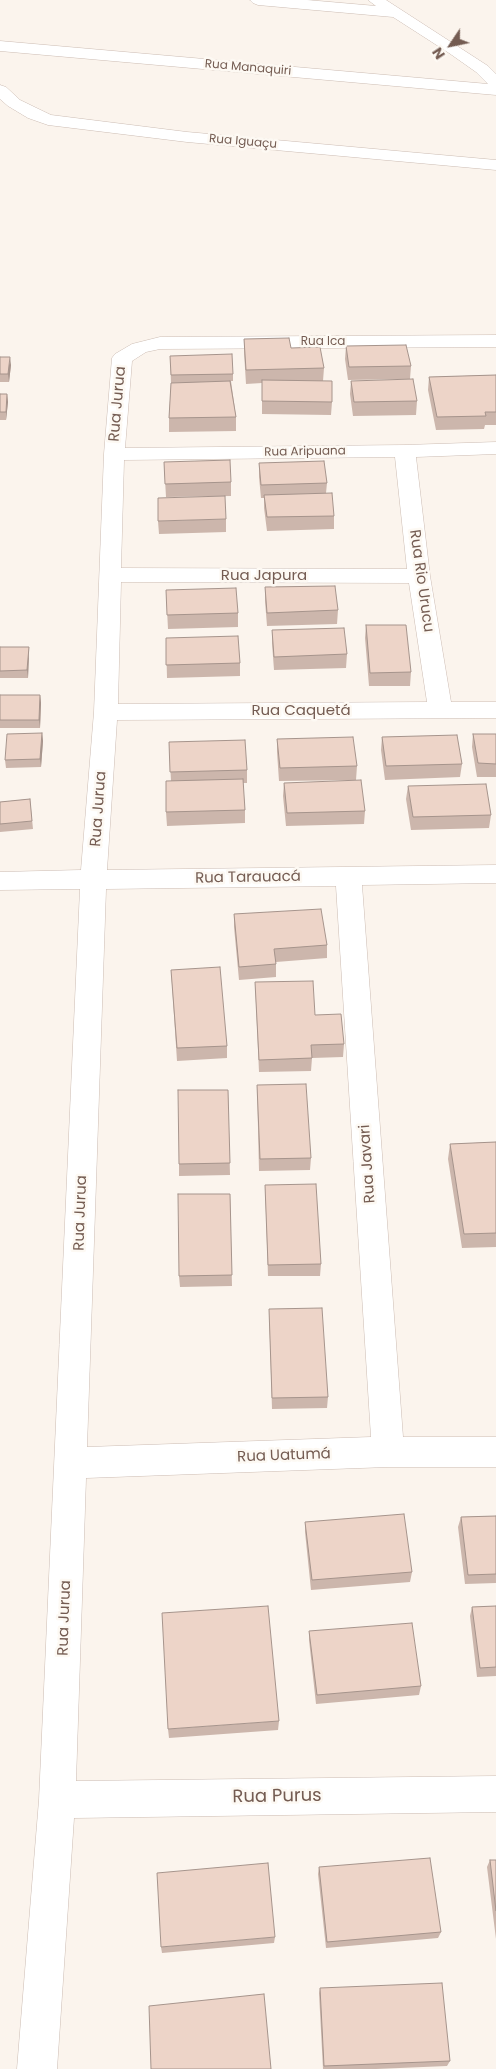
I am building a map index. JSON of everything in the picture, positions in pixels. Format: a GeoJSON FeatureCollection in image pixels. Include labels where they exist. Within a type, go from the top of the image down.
{"type":"FeatureCollection","features":[{"type":"Feature","properties":{"kind":"street"},"geometry":{"type":"LineString","coordinates":[[258,0],[396,13]]}},
{"type":"Feature","properties":{"kind":"street"},"geometry":{"type":"LineString","coordinates":[[376,0],[462,55],[496,83]]}},
{"type":"Feature","properties":{"kind":"street","name":"Rua Manaquiri"},"geometry":{"type":"LineString","coordinates":[[0,46],[496,90]]}},
{"type":"Feature","properties":{"kind":"street","name":"Rua Iguaçu"},"geometry":{"type":"LineString","coordinates":[[0,90],[14,103],[48,120],[187,137],[496,165]]}},
{"type":"Feature","properties":{"kind":"street","name":"Rua Ica"},"geometry":{"type":"LineString","coordinates":[[122,358],[139,348],[160,343],[496,341]]}},
{"type":"Feature","properties":{"kind":"street","name":"Rua Jurua"},"geometry":{"type":"LineString","coordinates":[[37,2069],[57,1800],[72,1463],[93,880],[106,712],[114,454],[122,358]]}},
{"type":"Feature","properties":{"kind":"street","name":"Rua Aripuana"},"geometry":{"type":"LineString","coordinates":[[114,454],[405,451],[496,448]]}},
{"type":"Feature","properties":{"kind":"street","name":"Rua Rio Urucu"},"geometry":{"type":"LineString","coordinates":[[405,451],[419,576],[440,710]]}},
{"type":"Feature","properties":{"kind":"street","name":"Rua Japura"},"geometry":{"type":"LineString","coordinates":[[109,575],[419,576]]}},
{"type":"Feature","properties":{"kind":"street","name":"Rua Caquetá"},"geometry":{"type":"LineString","coordinates":[[106,712],[496,710]]}},
{"type":"Feature","properties":{"kind":"street","name":"Rua Tarauacá"},"geometry":{"type":"LineString","coordinates":[[0,881],[496,874]]}},
{"type":"Feature","properties":{"kind":"street","name":"Rua Javari"},"geometry":{"type":"LineString","coordinates":[[348,876],[388,1452]]}},
{"type":"Feature","properties":{"kind":"street","name":"Rua Uatumá"},"geometry":{"type":"LineString","coordinates":[[72,1463],[388,1452],[496,1452]]}},
{"type":"Feature","properties":{"kind":"street","name":"Rua Purus"},"geometry":{"type":"LineString","coordinates":[[57,1800],[496,1794]]}},
{"type":"Feature","properties":{"kind":"building"},"geometry":{"type":"Polygon","coordinates":[[[289,338],[291,348],[320,347],[324,368],[246,370],[244,339],[289,338]]]}},
{"type":"Feature","properties":{"kind":"building"},"geometry":{"type":"Polygon","coordinates":[[[406,345],[411,366],[349,367],[346,346],[406,345]]]}},
{"type":"Feature","properties":{"kind":"building"},"geometry":{"type":"Polygon","coordinates":[[[232,354],[233,374],[171,375],[170,356],[232,354]]]}},
{"type":"Feature","properties":{"kind":"building"},"geometry":{"type":"Polygon","coordinates":[[[0,357],[10,357],[8,374],[0,374],[0,357]]]}},
{"type":"Feature","properties":{"kind":"building"},"geometry":{"type":"Polygon","coordinates":[[[496,375],[496,412],[485,412],[486,416],[437,417],[429,377],[496,375]]]}},
{"type":"Feature","properties":{"kind":"building"},"geometry":{"type":"Polygon","coordinates":[[[413,379],[417,401],[354,402],[351,381],[413,379]]]}},
{"type":"Feature","properties":{"kind":"building"},"geometry":{"type":"Polygon","coordinates":[[[262,380],[332,381],[332,402],[262,401],[262,380]]]}},
{"type":"Feature","properties":{"kind":"building"},"geometry":{"type":"Polygon","coordinates":[[[230,381],[236,417],[169,418],[171,383],[230,381]]]}},
{"type":"Feature","properties":{"kind":"building"},"geometry":{"type":"Polygon","coordinates":[[[0,394],[7,394],[6,412],[0,412],[0,394]]]}},
{"type":"Feature","properties":{"kind":"building"},"geometry":{"type":"Polygon","coordinates":[[[230,460],[231,482],[165,484],[164,462],[230,460]]]}},
{"type":"Feature","properties":{"kind":"building"},"geometry":{"type":"Polygon","coordinates":[[[324,461],[327,483],[261,485],[259,463],[324,461]]]}},
{"type":"Feature","properties":{"kind":"building"},"geometry":{"type":"Polygon","coordinates":[[[332,493],[334,516],[267,517],[264,495],[332,493]]]}},
{"type":"Feature","properties":{"kind":"building"},"geometry":{"type":"Polygon","coordinates":[[[225,496],[226,519],[158,521],[158,498],[225,496]]]}},
{"type":"Feature","properties":{"kind":"building"},"geometry":{"type":"Polygon","coordinates":[[[335,586],[338,610],[267,613],[265,587],[335,586]]]}},
{"type":"Feature","properties":{"kind":"building"},"geometry":{"type":"Polygon","coordinates":[[[236,588],[238,613],[167,615],[166,590],[236,588]]]}},
{"type":"Feature","properties":{"kind":"building"},"geometry":{"type":"Polygon","coordinates":[[[366,625],[406,625],[411,672],[370,673],[366,625]]]}},
{"type":"Feature","properties":{"kind":"building"},"geometry":{"type":"Polygon","coordinates":[[[344,628],[347,654],[274,657],[272,630],[344,628]]]}},
{"type":"Feature","properties":{"kind":"building"},"geometry":{"type":"Polygon","coordinates":[[[238,636],[240,663],[166,665],[166,638],[238,636]]]}},
{"type":"Feature","properties":{"kind":"building"},"geometry":{"type":"Polygon","coordinates":[[[0,647],[29,647],[27,670],[0,671],[0,647]]]}},
{"type":"Feature","properties":{"kind":"building"},"geometry":{"type":"Polygon","coordinates":[[[0,695],[40,695],[39,720],[0,720],[0,695]]]}},
{"type":"Feature","properties":{"kind":"building"},"geometry":{"type":"Polygon","coordinates":[[[42,733],[40,759],[5,760],[7,734],[42,733]]]}},
{"type":"Feature","properties":{"kind":"building"},"geometry":{"type":"Polygon","coordinates":[[[473,734],[496,734],[496,764],[478,763],[473,734]]]}},
{"type":"Feature","properties":{"kind":"building"},"geometry":{"type":"Polygon","coordinates":[[[457,735],[462,764],[386,766],[382,737],[457,735]]]}},
{"type":"Feature","properties":{"kind":"building"},"geometry":{"type":"Polygon","coordinates":[[[353,737],[357,766],[280,768],[277,739],[353,737]]]}},
{"type":"Feature","properties":{"kind":"building"},"geometry":{"type":"Polygon","coordinates":[[[245,740],[247,770],[170,772],[169,742],[245,740]]]}},
{"type":"Feature","properties":{"kind":"building"},"geometry":{"type":"Polygon","coordinates":[[[243,779],[245,810],[166,812],[166,781],[243,779]]]}},
{"type":"Feature","properties":{"kind":"building"},"geometry":{"type":"Polygon","coordinates":[[[361,780],[365,811],[287,813],[284,783],[361,780]]]}},
{"type":"Feature","properties":{"kind":"building"},"geometry":{"type":"Polygon","coordinates":[[[486,784],[491,815],[413,817],[408,786],[486,784]]]}},
{"type":"Feature","properties":{"kind":"building"},"geometry":{"type":"Polygon","coordinates":[[[30,799],[32,821],[0,824],[0,802],[30,799]]]}},
{"type":"Feature","properties":{"kind":"building"},"geometry":{"type":"Polygon","coordinates":[[[321,909],[327,945],[274,949],[276,964],[239,967],[234,914],[321,909]]]}},
{"type":"Feature","properties":{"kind":"building"},"geometry":{"type":"Polygon","coordinates":[[[220,967],[227,1046],[177,1048],[171,970],[220,967]]]}},
{"type":"Feature","properties":{"kind":"building"},"geometry":{"type":"Polygon","coordinates":[[[313,981],[315,1015],[341,1014],[344,1044],[311,1045],[312,1058],[259,1060],[255,982],[313,981]]]}},
{"type":"Feature","properties":{"kind":"building"},"geometry":{"type":"Polygon","coordinates":[[[306,1084],[311,1158],[260,1159],[257,1085],[306,1084]]]}},
{"type":"Feature","properties":{"kind":"building"},"geometry":{"type":"Polygon","coordinates":[[[178,1090],[228,1090],[230,1163],[179,1164],[178,1090]]]}},
{"type":"Feature","properties":{"kind":"building"},"geometry":{"type":"Polygon","coordinates":[[[496,1142],[496,1233],[464,1234],[450,1144],[496,1142]]]}},
{"type":"Feature","properties":{"kind":"building"},"geometry":{"type":"Polygon","coordinates":[[[316,1184],[321,1264],[268,1265],[265,1185],[316,1184]]]}},
{"type":"Feature","properties":{"kind":"building"},"geometry":{"type":"Polygon","coordinates":[[[178,1194],[230,1194],[232,1275],[179,1276],[178,1194]]]}},
{"type":"Feature","properties":{"kind":"building"},"geometry":{"type":"Polygon","coordinates":[[[322,1308],[328,1397],[272,1398],[269,1309],[322,1308]]]}},
{"type":"Feature","properties":{"kind":"building"},"geometry":{"type":"Polygon","coordinates":[[[404,1514],[412,1572],[312,1580],[305,1522],[404,1514]]]}},
{"type":"Feature","properties":{"kind":"building"},"geometry":{"type":"Polygon","coordinates":[[[496,1516],[496,1574],[468,1575],[461,1517],[496,1516]]]}},
{"type":"Feature","properties":{"kind":"building"},"geometry":{"type":"Polygon","coordinates":[[[268,1606],[279,1721],[168,1729],[162,1613],[268,1606]]]}},
{"type":"Feature","properties":{"kind":"building"},"geometry":{"type":"Polygon","coordinates":[[[496,1606],[496,1667],[480,1668],[472,1607],[496,1606]]]}},
{"type":"Feature","properties":{"kind":"building"},"geometry":{"type":"Polygon","coordinates":[[[412,1623],[421,1686],[317,1695],[309,1631],[412,1623]]]}},
{"type":"Feature","properties":{"kind":"building"},"geometry":{"type":"Polygon","coordinates":[[[430,1858],[441,1932],[327,1942],[319,1867],[430,1858]]]}},
{"type":"Feature","properties":{"kind":"building"},"geometry":{"type":"Polygon","coordinates":[[[490,1860],[496,1860],[496,1911],[490,1860]]]}},
{"type":"Feature","properties":{"kind":"building"},"geometry":{"type":"Polygon","coordinates":[[[268,1863],[275,1937],[161,1947],[157,1873],[268,1863]]]}},
{"type":"Feature","properties":{"kind":"building"},"geometry":{"type":"Polygon","coordinates":[[[442,1983],[450,2061],[324,2066],[320,1988],[442,1983]]]}},
{"type":"Feature","properties":{"kind":"building"},"geometry":{"type":"Polygon","coordinates":[[[264,1994],[271,2069],[151,2069],[149,2006],[264,1994]]]}}]}
